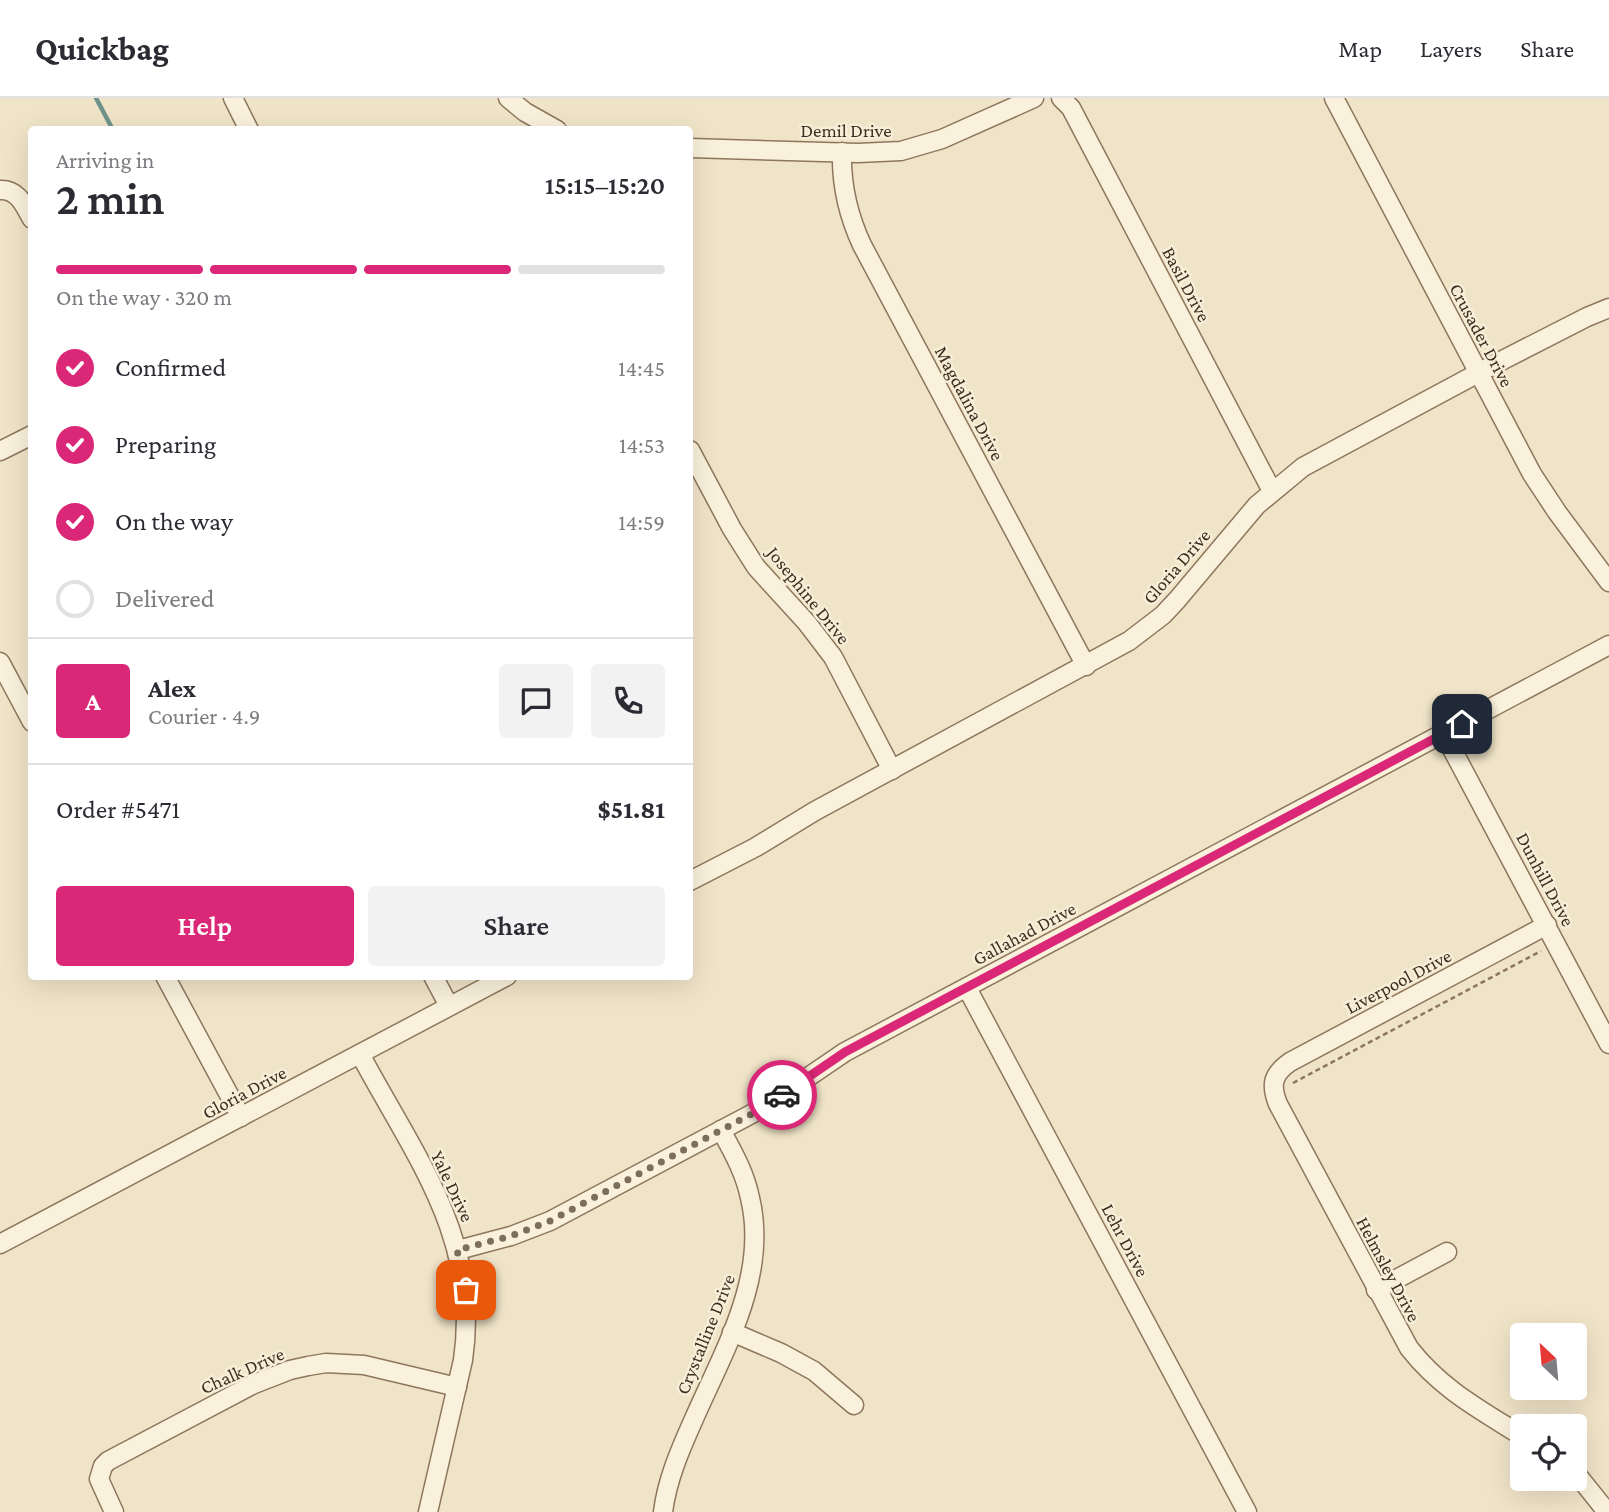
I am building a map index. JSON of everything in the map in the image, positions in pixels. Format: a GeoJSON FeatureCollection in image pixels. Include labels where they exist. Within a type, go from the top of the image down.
{"type":"FeatureCollection","features":[{"type":"Feature","properties":{"kind":"street"},"geometry":{"type":"LineString","coordinates":[[233,98],[248,126]]}},
{"type":"Feature","properties":{"kind":"street"},"geometry":{"type":"LineString","coordinates":[[508,98],[525,112],[550,126]]}},
{"type":"Feature","properties":{"kind":"street","name":"Demil Drive"},"geometry":{"type":"LineString","coordinates":[[693,148],[891,152],[922,145],[1034,98]]}},
{"type":"Feature","properties":{"kind":"street","name":"Basil Drive"},"geometry":{"type":"LineString","coordinates":[[1061,98],[1070,107],[1272,491]]}},
{"type":"Feature","properties":{"kind":"street","name":"Crusader Drive"},"geometry":{"type":"LineString","coordinates":[[1334,98],[1544,494],[1609,582]]}},
{"type":"Feature","properties":{"kind":"street","name":"Magdalina Drive"},"geometry":{"type":"LineString","coordinates":[[842,152],[844,192],[853,226],[862,245],[1086,666]]}},
{"type":"Feature","properties":{"kind":"street"},"geometry":{"type":"LineString","coordinates":[[4,190],[20,199],[28,212]]}},
{"type":"Feature","properties":{"kind":"street","name":"Gloria Drive"},"geometry":{"type":"LineString","coordinates":[[693,879],[1129,641],[1163,615],[1239,525],[1272,491],[1321,456],[1609,308]]}},
{"type":"Feature","properties":{"kind":"street"},"geometry":{"type":"LineString","coordinates":[[0,451],[28,437]]}},
{"type":"Feature","properties":{"kind":"street","name":"Josephine Drive"},"geometry":{"type":"LineString","coordinates":[[693,456],[732,529],[756,567],[807,623],[833,657],[892,770]]}},
{"type":"Feature","properties":{"kind":"street","name":"Gallahad Drive"},"geometry":{"type":"LineString","coordinates":[[457,1250],[511,1236],[550,1221],[777,1099],[845,1052],[1609,645]]}},
{"type":"Feature","properties":{"kind":"street"},"geometry":{"type":"LineString","coordinates":[[0,662],[28,714]]}},
{"type":"Feature","properties":{"kind":"street","name":"Dunhill Drive"},"geometry":{"type":"LineString","coordinates":[[1444,734],[1609,1044]]}},
{"type":"Feature","properties":{"kind":"street","name":"Liverpool Drive"},"geometry":{"type":"LineString","coordinates":[[1281,1082],[1280,1069],[1290,1062],[1547,925]]}},
{"type":"Feature","properties":{"kind":"street"},"geometry":{"type":"LineString","coordinates":[[167,980],[241,1117]]}},
{"type":"Feature","properties":{"kind":"street"},"geometry":{"type":"LineString","coordinates":[[435,980],[449,1006]]}},
{"type":"Feature","properties":{"kind":"street","name":"Gloria Drive"},"geometry":{"type":"LineString","coordinates":[[0,1244],[499,980]]}},
{"type":"Feature","properties":{"kind":"street","name":"Lehr Drive"},"geometry":{"type":"LineString","coordinates":[[967,988],[1247,1512]]}},
{"type":"Feature","properties":{"kind":"street","name":"Yale Drive"},"geometry":{"type":"LineString","coordinates":[[360,1054],[439,1200],[464,1278],[467,1337],[428,1512]]}},
{"type":"Feature","properties":{"kind":"street","name":"Helmsley Drive"},"geometry":{"type":"LineString","coordinates":[[1281,1082],[1274,1093],[1278,1104],[1409,1348],[1435,1378],[1510,1429]]}},
{"type":"Feature","properties":{"kind":"street","name":"Crystalline Drive"},"geometry":{"type":"LineString","coordinates":[[663,1512],[674,1466],[732,1332],[752,1271],[754,1215],[745,1179],[721,1130]]}},
{"type":"Feature","properties":{"kind":"street"},"geometry":{"type":"LineString","coordinates":[[1376,1290],[1447,1252]]}},
{"type":"Feature","properties":{"kind":"street"},"geometry":{"type":"LineString","coordinates":[[732,1332],[814,1371],[854,1405]]}},
{"type":"Feature","properties":{"kind":"street","name":"Chalk Drive"},"geometry":{"type":"LineString","coordinates":[[114,1512],[101,1486],[103,1466],[117,1456],[254,1384],[290,1370],[326,1363],[363,1365],[457,1387]]}},
{"type":"Feature","properties":{"kind":"street"},"geometry":{"type":"LineString","coordinates":[[1587,1487],[1608,1512]]}},
{"type":"Feature","properties":{"kind":"path"},"geometry":{"type":"LineString","coordinates":[[1281,1082],[1546,948]]}},
{"type":"Feature","properties":{"kind":"waterway"},"geometry":{"type":"LineString","coordinates":[[96,98],[111,126]]}},
{"type":"Feature","properties":{"kind":"way so far"},"geometry":{"type":"LineString","coordinates":[[466,1290],[457,1250],[511,1236],[550,1221],[761,1109],[782,1095]]}},
{"type":"Feature","properties":{"kind":"route"},"geometry":{"type":"LineString","coordinates":[[782,1095],[845,1052],[1462,724]]}}]}
